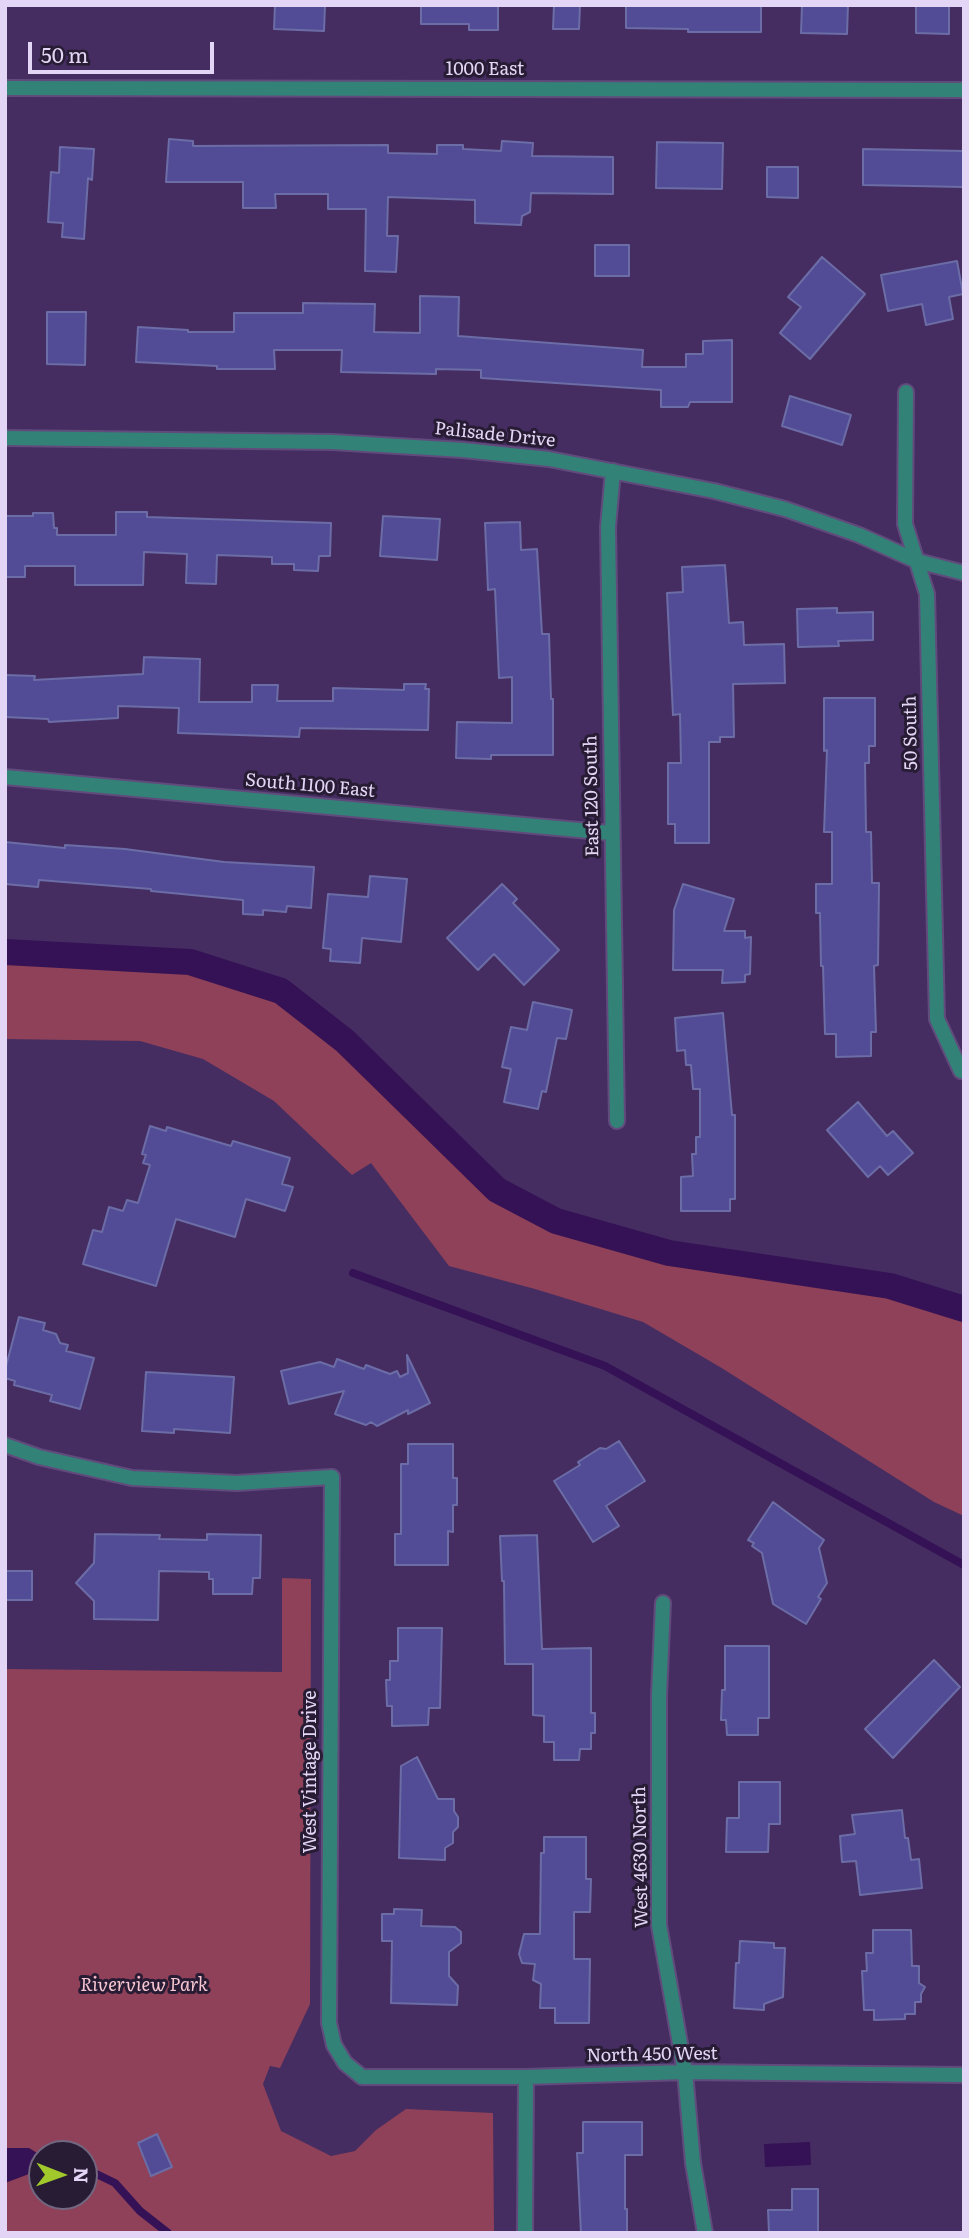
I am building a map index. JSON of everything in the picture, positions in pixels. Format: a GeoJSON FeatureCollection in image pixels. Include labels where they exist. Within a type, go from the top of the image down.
{"type":"FeatureCollection","features":[{"type":"Feature","properties":{"kind":"street","name":"1000 East"},"geometry":{"type":"LineString","coordinates":[[5,88],[964,90]]}},
{"type":"Feature","properties":{"kind":"street","name":"50 South"},"geometry":{"type":"LineString","coordinates":[[906,391],[905,524],[927,594],[936,1019],[961,1071]]}},
{"type":"Feature","properties":{"kind":"street","name":"Palisade Drive"},"geometry":{"type":"LineString","coordinates":[[5,438],[333,442],[503,453],[714,491],[785,509],[859,535],[917,561],[964,573]]}},
{"type":"Feature","properties":{"kind":"street","name":"East 120 South"},"geometry":{"type":"LineString","coordinates":[[613,471],[608,527],[617,1121]]}},
{"type":"Feature","properties":{"kind":"street","name":"South 1100 East"},"geometry":{"type":"LineString","coordinates":[[5,777],[611,833]]}},
{"type":"Feature","properties":{"kind":"street","name":"West Vintage Drive"},"geometry":{"type":"LineString","coordinates":[[5,1445],[39,1457],[132,1478],[237,1483],[332,1477],[329,2024],[334,2045],[345,2063]]}},
{"type":"Feature","properties":{"kind":"street","name":"West 4630 North"},"geometry":{"type":"LineString","coordinates":[[663,1603],[659,1696],[659,1926],[685,2072],[693,2163],[705,2233]]}},
{"type":"Feature","properties":{"kind":"street","name":"North 450 West"},"geometry":{"type":"LineString","coordinates":[[345,2063],[362,2077],[526,2077],[685,2072],[964,2076]]}},
{"type":"Feature","properties":{"kind":"street"},"geometry":{"type":"LineString","coordinates":[[525,2233],[526,2077]]}},
{"type":"Feature","properties":{"kind":"green space"},"geometry":{"type":"Polygon","coordinates":[[[5,956],[186,969],[271,995],[318,1026],[495,1198],[583,1234],[752,1272],[889,1292],[964,1319],[964,1516],[934,1502],[720,1367],[643,1322],[449,1266],[371,1163],[352,1175],[274,1101],[203,1059],[140,1041],[5,1039],[5,956]]]}},
{"type":"Feature","properties":{"kind":"green space","name":"Riverview Park"},"geometry":{"type":"Polygon","coordinates":[[[282,1578],[311,1579],[310,2004],[280,2068],[270,2066],[263,2084],[281,2131],[331,2156],[355,2151],[376,2130],[406,2109],[493,2113],[494,2233],[5,2233],[5,1669],[282,1672],[282,1578]]]}},
{"type":"Feature","properties":{"kind":"shaded area"},"geometry":{"type":"Polygon","coordinates":[[[810,2142],[811,2165],[765,2167],[764,2144],[810,2142]]]}},
{"type":"Feature","properties":{"kind":"shaded area"},"geometry":{"type":"Polygon","coordinates":[[[5,2148],[28,2148],[28,2174],[5,2183],[5,2148]]]}},
{"type":"Feature","properties":{"kind":"building"},"geometry":{"type":"Polygon","coordinates":[[[275,5],[325,5],[324,31],[274,29],[275,5]]]}},
{"type":"Feature","properties":{"kind":"building"},"geometry":{"type":"Polygon","coordinates":[[[421,5],[498,5],[498,30],[469,30],[469,24],[421,24],[421,5]]]}},
{"type":"Feature","properties":{"kind":"building"},"geometry":{"type":"Polygon","coordinates":[[[554,5],[580,5],[579,29],[553,29],[554,5]]]}},
{"type":"Feature","properties":{"kind":"building"},"geometry":{"type":"Polygon","coordinates":[[[626,5],[761,5],[761,32],[688,32],[688,29],[626,28],[626,5]]]}},
{"type":"Feature","properties":{"kind":"building"},"geometry":{"type":"Polygon","coordinates":[[[802,5],[848,5],[847,34],[801,33],[802,5]]]}},
{"type":"Feature","properties":{"kind":"building"},"geometry":{"type":"Polygon","coordinates":[[[916,5],[949,6],[949,34],[916,33],[916,5]]]}},
{"type":"Feature","properties":{"kind":"building"},"geometry":{"type":"Polygon","coordinates":[[[169,139],[193,141],[193,146],[388,145],[388,153],[437,154],[437,145],[463,145],[463,149],[501,151],[502,141],[533,143],[532,156],[613,157],[613,194],[531,193],[530,212],[522,216],[521,225],[475,223],[475,200],[388,197],[387,236],[398,236],[396,272],[365,271],[366,209],[328,209],[328,194],[275,194],[276,208],[243,208],[243,182],[166,182],[169,139]]]}},
{"type":"Feature","properties":{"kind":"building"},"geometry":{"type":"Polygon","coordinates":[[[657,142],[723,143],[722,189],[656,188],[657,142]]]}},
{"type":"Feature","properties":{"kind":"building"},"geometry":{"type":"Polygon","coordinates":[[[60,147],[94,149],[92,180],[88,178],[84,239],[62,237],[63,223],[48,222],[51,172],[59,173],[60,147]]]}},
{"type":"Feature","properties":{"kind":"building"},"geometry":{"type":"Polygon","coordinates":[[[863,149],[964,151],[964,187],[863,185],[863,149]]]}},
{"type":"Feature","properties":{"kind":"building"},"geometry":{"type":"Polygon","coordinates":[[[767,167],[798,167],[798,198],[767,197],[767,167]]]}},
{"type":"Feature","properties":{"kind":"building"},"geometry":{"type":"Polygon","coordinates":[[[595,245],[629,245],[629,276],[595,276],[595,245]]]}},
{"type":"Feature","properties":{"kind":"building"},"geometry":{"type":"Polygon","coordinates":[[[822,257],[865,294],[810,359],[780,333],[801,307],[788,297],[822,257]]]}},
{"type":"Feature","properties":{"kind":"building"},"geometry":{"type":"Polygon","coordinates":[[[957,261],[963,294],[949,297],[953,319],[926,325],[922,304],[888,311],[881,275],[957,261]]]}},
{"type":"Feature","properties":{"kind":"building"},"geometry":{"type":"Polygon","coordinates":[[[420,296],[459,297],[458,336],[643,350],[642,367],[686,367],[686,354],[703,354],[703,341],[732,340],[732,402],[690,402],[688,407],[661,407],[661,390],[481,378],[481,370],[436,369],[436,374],[341,372],[342,350],[274,350],[275,369],[217,369],[217,366],[136,362],[138,327],[188,332],[234,332],[234,313],[303,313],[303,303],[375,304],[374,332],[420,333],[420,296]]]}},
{"type":"Feature","properties":{"kind":"building"},"geometry":{"type":"Polygon","coordinates":[[[47,312],[86,312],[85,365],[47,364],[47,312]]]}},
{"type":"Feature","properties":{"kind":"building"},"geometry":{"type":"Polygon","coordinates":[[[790,396],[851,415],[842,445],[782,426],[790,396]]]}},
{"type":"Feature","properties":{"kind":"building"},"geometry":{"type":"Polygon","coordinates":[[[116,512],[147,512],[147,517],[331,523],[330,556],[319,556],[318,571],[294,570],[294,564],[272,564],[272,557],[217,555],[216,584],[186,583],[187,554],[144,552],[143,585],[75,585],[75,566],[25,566],[25,577],[5,577],[5,516],[53,513],[57,535],[116,535],[116,512]]]}},
{"type":"Feature","properties":{"kind":"building"},"geometry":{"type":"Polygon","coordinates":[[[383,516],[440,519],[437,560],[380,556],[383,516]]]}},
{"type":"Feature","properties":{"kind":"building"},"geometry":{"type":"Polygon","coordinates":[[[520,522],[521,550],[537,549],[542,634],[549,634],[553,755],[456,758],[457,722],[512,723],[512,677],[499,678],[495,589],[488,590],[485,523],[520,522]]]}},
{"type":"Feature","properties":{"kind":"building"},"geometry":{"type":"Polygon","coordinates":[[[725,565],[729,623],[743,622],[744,645],[784,644],[785,683],[733,684],[734,737],[720,737],[720,742],[709,742],[709,843],[675,843],[675,824],[668,824],[668,763],[681,763],[680,714],[673,715],[667,593],[683,592],[682,567],[725,565]]]}},
{"type":"Feature","properties":{"kind":"building"},"geometry":{"type":"Polygon","coordinates":[[[837,608],[837,613],[873,612],[873,640],[838,641],[839,646],[798,647],[797,609],[837,608]]]}},
{"type":"Feature","properties":{"kind":"building"},"geometry":{"type":"Polygon","coordinates":[[[144,657],[200,659],[199,702],[252,702],[252,685],[278,685],[277,701],[333,701],[333,688],[404,690],[404,684],[426,684],[425,689],[429,689],[428,730],[300,728],[299,737],[178,733],[179,708],[118,706],[118,718],[49,722],[48,719],[5,717],[5,675],[35,676],[34,680],[143,674],[144,657]]]}},
{"type":"Feature","properties":{"kind":"building"},"geometry":{"type":"Polygon","coordinates":[[[824,698],[875,698],[875,746],[869,746],[869,763],[865,763],[866,832],[871,832],[872,883],[879,883],[878,965],[874,966],[876,1032],[871,1032],[871,1056],[836,1057],[836,1034],[825,1034],[820,913],[816,913],[816,884],[832,884],[832,832],[824,832],[827,750],[824,751],[824,698]]]}},
{"type":"Feature","properties":{"kind":"building"},"geometry":{"type":"Polygon","coordinates":[[[5,842],[65,848],[65,845],[125,849],[224,862],[314,867],[311,908],[287,906],[286,912],[263,910],[263,915],[243,914],[243,900],[39,880],[38,887],[5,884],[5,842]]]}},
{"type":"Feature","properties":{"kind":"building"},"geometry":{"type":"Polygon","coordinates":[[[370,876],[407,879],[401,942],[362,938],[360,963],[330,961],[331,949],[323,948],[328,894],[368,897],[370,876]]]}},
{"type":"Feature","properties":{"kind":"building"},"geometry":{"type":"Polygon","coordinates":[[[502,884],[517,899],[513,903],[559,950],[524,985],[494,954],[478,970],[447,938],[502,884]]]}},
{"type":"Feature","properties":{"kind":"building"},"geometry":{"type":"Polygon","coordinates":[[[683,884],[734,899],[724,931],[745,931],[745,938],[751,937],[750,974],[745,975],[745,982],[722,983],[723,970],[673,970],[674,910],[683,884]]]}},
{"type":"Feature","properties":{"kind":"building"},"geometry":{"type":"Polygon","coordinates":[[[533,1002],[572,1010],[566,1039],[557,1038],[546,1092],[542,1091],[538,1109],[504,1102],[511,1069],[502,1067],[511,1027],[527,1030],[533,1002]]]}},
{"type":"Feature","properties":{"kind":"building"},"geometry":{"type":"Polygon","coordinates":[[[723,1013],[732,1115],[735,1115],[735,1199],[730,1199],[730,1211],[681,1211],[681,1177],[693,1176],[692,1154],[696,1154],[696,1137],[700,1137],[700,1089],[693,1089],[691,1065],[686,1065],[685,1050],[677,1051],[675,1018],[723,1013]]]}},
{"type":"Feature","properties":{"kind":"building"},"geometry":{"type":"Polygon","coordinates":[[[858,1102],[887,1136],[893,1131],[913,1153],[888,1175],[880,1166],[868,1177],[827,1130],[858,1102]]]}},
{"type":"Feature","properties":{"kind":"building"},"geometry":{"type":"Polygon","coordinates":[[[150,1126],[166,1131],[167,1127],[231,1146],[233,1141],[290,1158],[282,1184],[293,1187],[285,1211],[246,1199],[235,1237],[176,1219],[156,1286],[83,1264],[93,1230],[102,1232],[109,1207],[123,1211],[127,1200],[138,1203],[150,1165],[143,1163],[146,1155],[142,1154],[150,1126]]]}},
{"type":"Feature","properties":{"kind":"building"},"geometry":{"type":"Polygon","coordinates":[[[19,1317],[45,1323],[43,1330],[56,1334],[60,1343],[68,1345],[66,1351],[94,1358],[80,1409],[50,1401],[52,1395],[14,1385],[15,1381],[5,1378],[19,1317]]]}},
{"type":"Feature","properties":{"kind":"building"},"geometry":{"type":"Polygon","coordinates":[[[407,1355],[430,1403],[408,1414],[408,1410],[377,1426],[371,1422],[366,1425],[335,1414],[344,1391],[289,1404],[281,1371],[320,1362],[334,1367],[337,1359],[364,1369],[366,1365],[390,1374],[397,1371],[400,1377],[408,1373],[407,1355]]]}},
{"type":"Feature","properties":{"kind":"building"},"geometry":{"type":"Polygon","coordinates":[[[146,1372],[234,1377],[230,1433],[174,1429],[174,1433],[142,1431],[146,1372]]]}},
{"type":"Feature","properties":{"kind":"building"},"geometry":{"type":"Polygon","coordinates":[[[619,1441],[645,1481],[606,1506],[619,1526],[593,1542],[554,1481],[580,1465],[578,1462],[600,1448],[606,1449],[619,1441]]]}},
{"type":"Feature","properties":{"kind":"building"},"geometry":{"type":"Polygon","coordinates":[[[408,1444],[453,1444],[453,1478],[457,1478],[457,1505],[453,1505],[453,1532],[448,1531],[448,1565],[395,1565],[395,1534],[401,1534],[401,1464],[408,1464],[408,1444]]]}},
{"type":"Feature","properties":{"kind":"building"},"geometry":{"type":"Polygon","coordinates":[[[773,1502],[824,1540],[819,1548],[827,1583],[806,1624],[773,1604],[762,1553],[748,1540],[773,1502]]]}},
{"type":"Feature","properties":{"kind":"building"},"geometry":{"type":"Polygon","coordinates":[[[95,1534],[160,1535],[159,1539],[207,1540],[207,1534],[261,1535],[260,1578],[253,1578],[252,1594],[213,1594],[213,1579],[209,1579],[209,1572],[159,1571],[158,1620],[94,1619],[94,1601],[76,1583],[94,1563],[95,1534]]]}},
{"type":"Feature","properties":{"kind":"building"},"geometry":{"type":"Polygon","coordinates":[[[537,1535],[542,1649],[591,1648],[591,1713],[595,1713],[595,1733],[591,1733],[591,1749],[580,1749],[579,1760],[554,1760],[554,1742],[544,1742],[544,1716],[533,1715],[533,1664],[505,1664],[504,1581],[500,1536],[537,1535]]]}},
{"type":"Feature","properties":{"kind":"building"},"geometry":{"type":"Polygon","coordinates":[[[5,1571],[32,1571],[32,1600],[5,1600],[5,1571]]]}},
{"type":"Feature","properties":{"kind":"building"},"geometry":{"type":"Polygon","coordinates":[[[398,1628],[442,1628],[440,1708],[429,1708],[428,1725],[392,1726],[392,1706],[387,1706],[386,1680],[390,1680],[390,1661],[398,1661],[398,1628]]]}},
{"type":"Feature","properties":{"kind":"building"},"geometry":{"type":"Polygon","coordinates":[[[725,1646],[769,1646],[769,1718],[758,1718],[758,1735],[727,1735],[726,1720],[721,1720],[722,1690],[725,1690],[725,1646]]]}},
{"type":"Feature","properties":{"kind":"building"},"geometry":{"type":"Polygon","coordinates":[[[934,1660],[960,1687],[893,1758],[865,1729],[934,1660]]]}},
{"type":"Feature","properties":{"kind":"building"},"geometry":{"type":"Polygon","coordinates":[[[417,1757],[438,1799],[454,1799],[458,1827],[453,1832],[453,1843],[445,1848],[445,1860],[399,1858],[401,1766],[417,1757]]]}},
{"type":"Feature","properties":{"kind":"building"},"geometry":{"type":"Polygon","coordinates":[[[739,1782],[780,1782],[780,1824],[769,1824],[768,1852],[726,1852],[727,1818],[739,1818],[739,1782]]]}},
{"type":"Feature","properties":{"kind":"building"},"geometry":{"type":"Polygon","coordinates":[[[902,1810],[911,1860],[919,1859],[922,1888],[860,1895],[856,1861],[842,1862],[840,1836],[855,1834],[852,1815],[902,1810]]]}},
{"type":"Feature","properties":{"kind":"building"},"geometry":{"type":"Polygon","coordinates":[[[544,1837],[586,1837],[586,1879],[591,1879],[590,1912],[574,1912],[574,1959],[590,1959],[589,2023],[555,2023],[555,2008],[540,2008],[541,1984],[533,1980],[535,1964],[522,1963],[519,1954],[524,1934],[540,1934],[541,1853],[544,1853],[544,1837]]]}},
{"type":"Feature","properties":{"kind":"building"},"geometry":{"type":"Polygon","coordinates":[[[394,1909],[422,1910],[421,1926],[455,1927],[461,1932],[461,1943],[449,1952],[449,1976],[458,1986],[457,2005],[391,2003],[392,1941],[382,1941],[382,1914],[394,1914],[394,1909]]]}},
{"type":"Feature","properties":{"kind":"building"},"geometry":{"type":"Polygon","coordinates":[[[873,1930],[911,1930],[912,1966],[919,1966],[919,1983],[925,1987],[921,2002],[915,2002],[915,2014],[905,2014],[905,2019],[874,2020],[874,2010],[864,2010],[862,1971],[867,1971],[866,1953],[873,1953],[873,1930]]]}},
{"type":"Feature","properties":{"kind":"building"},"geometry":{"type":"Polygon","coordinates":[[[740,1941],[774,1943],[774,1948],[785,1948],[783,1997],[764,2004],[764,2010],[734,2008],[740,1941]]]}},
{"type":"Feature","properties":{"kind":"building"},"geometry":{"type":"Polygon","coordinates":[[[583,2122],[642,2122],[642,2155],[625,2155],[627,2233],[581,2233],[577,2153],[583,2153],[583,2122]]]}},
{"type":"Feature","properties":{"kind":"building"},"geometry":{"type":"Polygon","coordinates":[[[157,2134],[172,2167],[151,2176],[138,2143],[157,2134]]]}},
{"type":"Feature","properties":{"kind":"building"},"geometry":{"type":"Polygon","coordinates":[[[792,2189],[818,2189],[818,2233],[769,2233],[768,2210],[792,2210],[792,2189]]]}},
{"type":"Feature","properties":{"kind":"waterway"},"geometry":{"type":"LineString","coordinates":[[5,952],[190,962],[281,991],[345,1041],[497,1190],[556,1221],[669,1253],[890,1286],[964,1309]]}},
{"type":"Feature","properties":{"kind":"waterway"},"geometry":{"type":"LineString","coordinates":[[353,1273],[605,1366],[964,1565]]}},
{"type":"Feature","properties":{"kind":"waterway"},"geometry":{"type":"LineString","coordinates":[[98,2175],[115,2183],[140,2211],[168,2233]]}}]}
